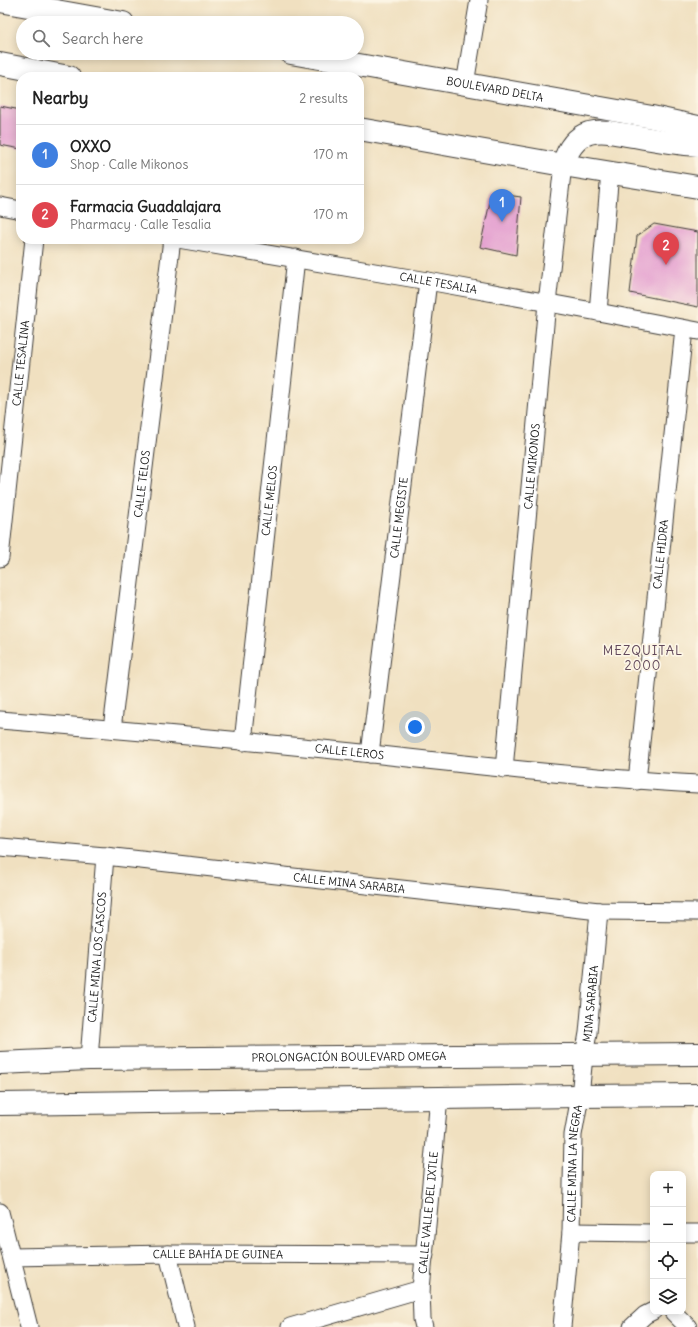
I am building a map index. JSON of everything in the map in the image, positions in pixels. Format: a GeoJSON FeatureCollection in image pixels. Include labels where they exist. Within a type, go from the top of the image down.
{"type":"FeatureCollection","features":[{"type":"Feature","properties":{"kind":"street"},"geometry":{"type":"LineString","coordinates":[[465,84],[479,0]]}},
{"type":"Feature","properties":{"kind":"street"},"geometry":{"type":"LineString","coordinates":[[0,1],[84,16]]}},
{"type":"Feature","properties":{"kind":"street","name":"BOULEVARD DELTA"},"geometry":{"type":"LineString","coordinates":[[330,60],[652,117],[698,127]]}},
{"type":"Feature","properties":{"kind":"street"},"geometry":{"type":"LineString","coordinates":[[0,64],[41,72]]}},
{"type":"Feature","properties":{"kind":"street"},"geometry":{"type":"LineString","coordinates":[[364,130],[698,187]]}},
{"type":"Feature","properties":{"kind":"street"},"geometry":{"type":"LineString","coordinates":[[563,165],[567,152],[575,141],[588,133],[607,131],[698,145]]}},
{"type":"Feature","properties":{"kind":"street","name":"CALLE MIKONOS"},"geometry":{"type":"LineString","coordinates":[[504,769],[547,303],[563,165]]}},
{"type":"Feature","properties":{"kind":"street"},"geometry":{"type":"LineString","coordinates":[[598,312],[610,172]]}},
{"type":"Feature","properties":{"kind":"street"},"geometry":{"type":"LineString","coordinates":[[0,206],[16,209]]}},
{"type":"Feature","properties":{"kind":"street","name":"CALLE TESALINA"},"geometry":{"type":"LineString","coordinates":[[0,558],[33,244]]}},
{"type":"Feature","properties":{"kind":"street","name":"CALLE TELOS"},"geometry":{"type":"LineString","coordinates":[[112,729],[171,244]]}},
{"type":"Feature","properties":{"kind":"street","name":"CALLE TESALIA"},"geometry":{"type":"LineString","coordinates":[[209,244],[428,281],[691,330]]}},
{"type":"Feature","properties":{"kind":"street","name":"CALLE MELOS"},"geometry":{"type":"LineString","coordinates":[[243,742],[296,258]]}},
{"type":"Feature","properties":{"kind":"street","name":"CALLE MEGISTE"},"geometry":{"type":"LineString","coordinates":[[370,754],[428,281]]}},
{"type":"Feature","properties":{"kind":"street","name":"CALLE HIDRA"},"geometry":{"type":"LineString","coordinates":[[637,781],[691,330]]}},
{"type":"Feature","properties":{"kind":"street","name":"CALLE LEROS"},"geometry":{"type":"LineString","coordinates":[[0,720],[112,729],[370,754],[504,769],[637,781],[698,784]]}},
{"type":"Feature","properties":{"kind":"street","name":"CALLE MINA SARABIA"},"geometry":{"type":"LineString","coordinates":[[0,847],[105,856],[598,911],[698,912]]}},
{"type":"Feature","properties":{"kind":"street","name":"CALLE MINA LOS CASCOS"},"geometry":{"type":"LineString","coordinates":[[89,1059],[105,856]]}},
{"type":"Feature","properties":{"kind":"street","name":"MINA SARABIA"},"geometry":{"type":"LineString","coordinates":[[580,1096],[588,1033],[598,911]]}},
{"type":"Feature","properties":{"kind":"street","name":"PROLONGACIÓN BOULEVARD OMEGA"},"geometry":{"type":"LineString","coordinates":[[0,1064],[89,1059],[698,1054]]}},
{"type":"Feature","properties":{"kind":"street"},"geometry":{"type":"LineString","coordinates":[[0,1104],[698,1095]]}},
{"type":"Feature","properties":{"kind":"street","name":"CALLE MINA LA NEGRA"},"geometry":{"type":"LineString","coordinates":[[562,1327],[571,1232],[573,1135],[580,1096]]}},
{"type":"Feature","properties":{"kind":"street","name":"CALLE VALLE DEL IXTLE"},"geometry":{"type":"LineString","coordinates":[[424,1327],[422,1319],[421,1289],[439,1098]]}},
{"type":"Feature","properties":{"kind":"street"},"geometry":{"type":"LineString","coordinates":[[0,1212],[29,1327]]}},
{"type":"Feature","properties":{"kind":"street","name":"CALLE MINA LA NEGRA"},"geometry":{"type":"LineString","coordinates":[[571,1232],[650,1233]]}},
{"type":"Feature","properties":{"kind":"street"},"geometry":{"type":"LineString","coordinates":[[686,1233],[698,1233]]}},
{"type":"Feature","properties":{"kind":"street"},"geometry":{"type":"LineString","coordinates":[[168,1254],[186,1327]]}},
{"type":"Feature","properties":{"kind":"street","name":"CALLE BAHÍA DE GUINEA"},"geometry":{"type":"LineString","coordinates":[[12,1257],[168,1254],[425,1255]]}},
{"type":"Feature","properties":{"kind":"street"},"geometry":{"type":"LineString","coordinates":[[290,1327],[421,1289]]}},
{"type":"Feature","properties":{"kind":"street"},"geometry":{"type":"LineString","coordinates":[[632,1327],[650,1312]]}},
{"type":"Feature","properties":{"kind":"street"},"geometry":{"type":"LineString","coordinates":[[676,1315],[688,1327]]}},
{"type":"Feature","properties":{"kind":"building"},"geometry":{"type":"Polygon","coordinates":[[[0,106],[16,109],[16,148],[0,145],[0,106]]]}},
{"type":"Feature","properties":{"kind":"building"},"geometry":{"type":"Polygon","coordinates":[[[492,193],[521,197],[516,255],[480,247],[492,193]]]}},
{"type":"Feature","properties":{"kind":"building"},"geometry":{"type":"Polygon","coordinates":[[[654,224],[698,232],[698,307],[630,293],[637,236],[654,224]]]}},
{"type":"Feature","properties":{"kind":"place","name":"OXXO"},"geometry":{"type":"Point","coordinates":[502,222]}},
{"type":"Feature","properties":{"kind":"place","name":"Farmacia Guadalajara"},"geometry":{"type":"Point","coordinates":[666,265]}},
{"type":"Feature","properties":{"kind":"district","name":"MEZQUITAL 2000"},"geometry":{"type":"Point","coordinates":[643,658]}}]}
